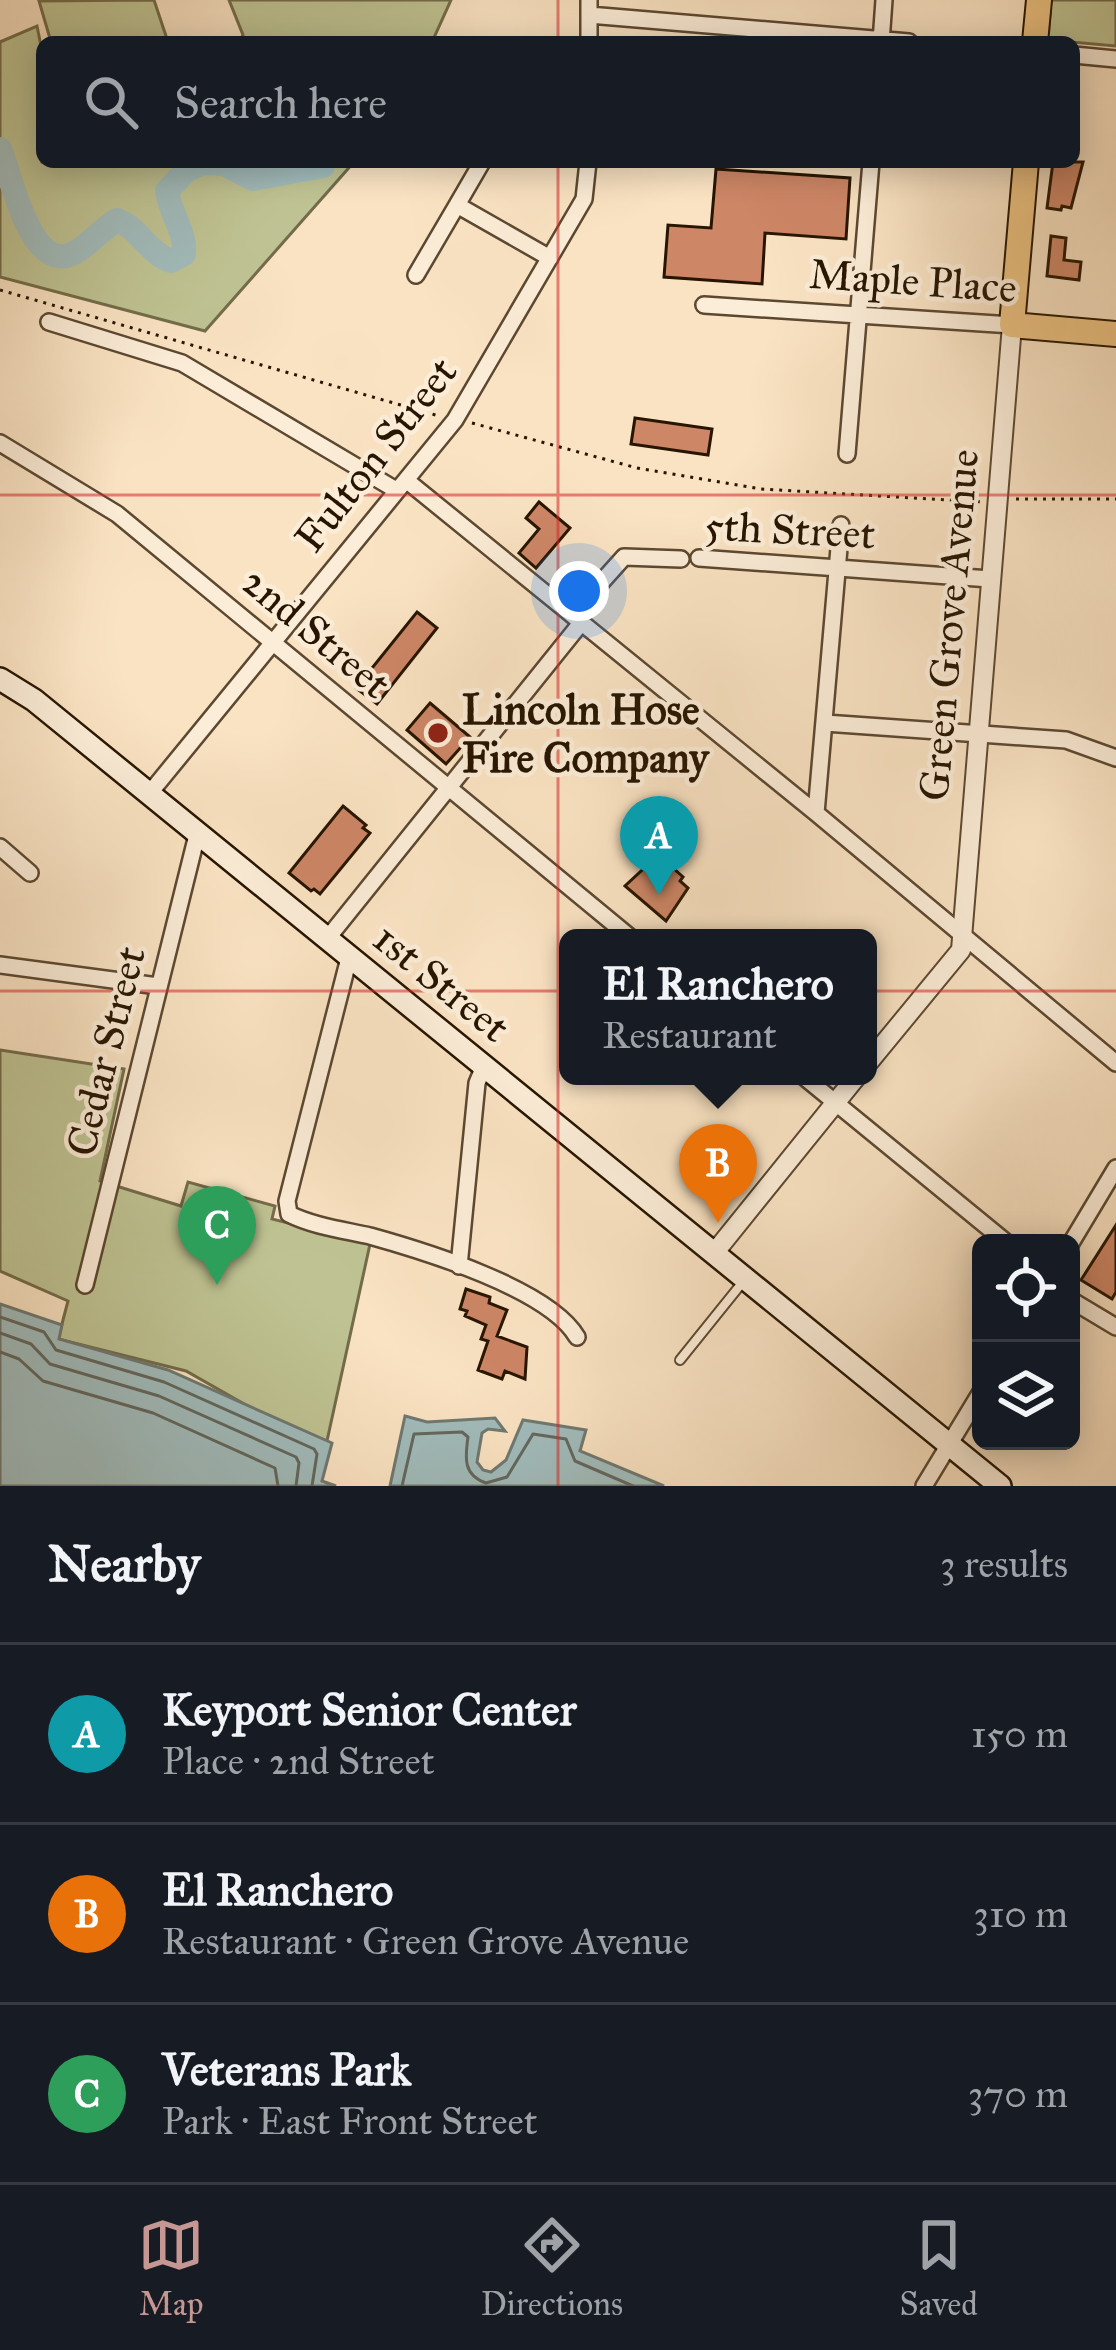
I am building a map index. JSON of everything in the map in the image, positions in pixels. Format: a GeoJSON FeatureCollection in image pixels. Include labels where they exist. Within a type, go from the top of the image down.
{"type":"FeatureCollection","features":[{"type":"Feature","properties":{"kind":"main road"},"geometry":{"type":"LineString","coordinates":[[1036,36],[1039,0]]}},
{"type":"Feature","properties":{"kind":"main road","name":"Green Grove Avenue"},"geometry":{"type":"LineString","coordinates":[[1012,326],[1025,168]]}},
{"type":"Feature","properties":{"kind":"main road","name":"Maple Place"},"geometry":{"type":"LineString","coordinates":[[1012,326],[1116,334]]}},
{"type":"Feature","properties":{"kind":"main road","name":"1st Street"},"geometry":{"type":"LineString","coordinates":[[2,685],[34,700],[1000,1486]]}},
{"type":"Feature","properties":{"kind":"street"},"geometry":{"type":"LineString","coordinates":[[881,36],[884,0]]}},
{"type":"Feature","properties":{"kind":"street"},"geometry":{"type":"LineString","coordinates":[[590,7],[838,36]]}},
{"type":"Feature","properties":{"kind":"street"},"geometry":{"type":"LineString","coordinates":[[1080,56],[1116,59]]}},
{"type":"Feature","properties":{"kind":"street"},"geometry":{"type":"LineString","coordinates":[[416,275],[479,168]]}},
{"type":"Feature","properties":{"kind":"street","name":"Fulton Street"},"geometry":{"type":"LineString","coordinates":[[149,794],[455,420],[584,199],[587,168]]}},
{"type":"Feature","properties":{"kind":"street"},"geometry":{"type":"LineString","coordinates":[[848,454],[870,168]]}},
{"type":"Feature","properties":{"kind":"street"},"geometry":{"type":"LineString","coordinates":[[457,205],[550,257]]}},
{"type":"Feature","properties":{"kind":"street","name":"Maple Place"},"geometry":{"type":"LineString","coordinates":[[704,305],[1012,326]]}},
{"type":"Feature","properties":{"kind":"street"},"geometry":{"type":"LineString","coordinates":[[49,322],[182,363],[401,485],[577,619],[1116,1064]]}},
{"type":"Feature","properties":{"kind":"street","name":"Green Grove Avenue"},"geometry":{"type":"LineString","coordinates":[[877,1052],[961,950],[1012,326]]}},
{"type":"Feature","properties":{"kind":"street","name":"2nd Street"},"geometry":{"type":"LineString","coordinates":[[0,443],[106,505],[621,929]]}},
{"type":"Feature","properties":{"kind":"street"},"geometry":{"type":"LineString","coordinates":[[816,813],[841,525]]}},
{"type":"Feature","properties":{"kind":"street","name":"5th Street"},"geometry":{"type":"LineString","coordinates":[[577,619],[624,556],[681,560]]}},
{"type":"Feature","properties":{"kind":"street","name":"5th Street"},"geometry":{"type":"LineString","coordinates":[[699,558],[990,579]]}},
{"type":"Feature","properties":{"kind":"street"},"geometry":{"type":"LineString","coordinates":[[327,939],[577,619]]}},
{"type":"Feature","properties":{"kind":"street"},"geometry":{"type":"LineString","coordinates":[[825,722],[1076,742],[1116,758]]}},
{"type":"Feature","properties":{"kind":"street","name":"Cedar Street"},"geometry":{"type":"LineString","coordinates":[[85,1285],[197,835]]}},
{"type":"Feature","properties":{"kind":"street"},"geometry":{"type":"LineString","coordinates":[[0,847],[30,873]]}},
{"type":"Feature","properties":{"kind":"street"},"geometry":{"type":"LineString","coordinates":[[349,958],[287,1201],[289,1214],[459,1266],[540,1301],[577,1337]]}},
{"type":"Feature","properties":{"kind":"street"},"geometry":{"type":"LineString","coordinates":[[0,965],[158,986]]}},
{"type":"Feature","properties":{"kind":"street"},"geometry":{"type":"LineString","coordinates":[[459,1266],[477,1083],[484,1066]]}},
{"type":"Feature","properties":{"kind":"street"},"geometry":{"type":"LineString","coordinates":[[814,1085],[996,1234]]}},
{"type":"Feature","properties":{"kind":"street"},"geometry":{"type":"LineString","coordinates":[[715,1252],[850,1085]]}},
{"type":"Feature","properties":{"kind":"street"},"geometry":{"type":"LineString","coordinates":[[1076,1234],[1116,1168]]}},
{"type":"Feature","properties":{"kind":"street"},"geometry":{"type":"LineString","coordinates":[[1080,1306],[1116,1328]]}},
{"type":"Feature","properties":{"kind":"street"},"geometry":{"type":"LineString","coordinates":[[924,1486],[972,1407]]}},
{"type":"Feature","properties":{"kind":"lane","name":"5th Street"},"geometry":{"type":"LineString","coordinates":[[681,560],[699,558]]}},
{"type":"Feature","properties":{"kind":"lane"},"geometry":{"type":"LineString","coordinates":[[680,1360],[746,1277]]}},
{"type":"Feature","properties":{"kind":"path"},"geometry":{"type":"LineString","coordinates":[[0,290],[637,468],[761,489],[971,503],[1116,499]]}},
{"type":"Feature","properties":{"kind":"green space"},"geometry":{"type":"Polygon","coordinates":[[[154,0],[166,36],[49,36],[39,1],[154,0]]]}},
{"type":"Feature","properties":{"kind":"green space"},"geometry":{"type":"Polygon","coordinates":[[[229,0],[451,0],[435,36],[243,35],[229,0]]]}},
{"type":"Feature","properties":{"kind":"green space"},"geometry":{"type":"Polygon","coordinates":[[[1051,0],[1116,0],[1116,46],[1080,43],[1080,36],[1048,36],[1051,0]]]}},
{"type":"Feature","properties":{"kind":"green space"},"geometry":{"type":"Polygon","coordinates":[[[37,26],[36,168],[349,168],[205,331],[0,277],[0,42],[37,26]]]}},
{"type":"Feature","properties":{"kind":"green space"},"geometry":{"type":"Polygon","coordinates":[[[0,1050],[124,1069],[100,1181],[181,1206],[188,1182],[275,1206],[272,1219],[370,1244],[325,1450],[186,1371],[58,1339],[68,1301],[0,1271],[0,1050]]]}},
{"type":"Feature","properties":{"kind":"water"},"geometry":{"type":"Polygon","coordinates":[[[0,1304],[62,1325],[59,1339],[168,1370],[332,1443],[322,1481],[336,1486],[0,1486],[0,1304]]]}},
{"type":"Feature","properties":{"kind":"water"},"geometry":{"type":"Polygon","coordinates":[[[405,1416],[427,1422],[495,1418],[505,1431],[482,1433],[477,1462],[491,1472],[506,1460],[523,1420],[586,1430],[580,1451],[664,1486],[390,1486],[405,1416]]]}},
{"type":"Feature","properties":{"kind":"building"},"geometry":{"type":"Polygon","coordinates":[[[1083,162],[1071,208],[1047,208],[1052,168],[1080,168],[1083,162]]]}},
{"type":"Feature","properties":{"kind":"building"},"geometry":{"type":"Polygon","coordinates":[[[716,169],[850,178],[846,239],[765,233],[762,284],[664,277],[668,225],[711,228],[716,169]]]}},
{"type":"Feature","properties":{"kind":"building"},"geometry":{"type":"Polygon","coordinates":[[[1051,236],[1066,238],[1064,260],[1081,262],[1079,280],[1047,276],[1051,236]]]}},
{"type":"Feature","properties":{"kind":"building"},"geometry":{"type":"Polygon","coordinates":[[[635,418],[712,429],[708,455],[631,444],[635,418]]]}},
{"type":"Feature","properties":{"kind":"building"},"geometry":{"type":"Polygon","coordinates":[[[539,502],[570,528],[536,568],[519,553],[539,529],[526,518],[539,502]]]}},
{"type":"Feature","properties":{"kind":"building"},"geometry":{"type":"Polygon","coordinates":[[[417,612],[437,628],[377,704],[356,688],[417,612]]]}},
{"type":"Feature","properties":{"kind":"building","name":"Lincoln Hose Fire Company"},"geometry":{"type":"Polygon","coordinates":[[[430,703],[470,737],[446,764],[407,730],[430,703]]]}},
{"type":"Feature","properties":{"kind":"building"},"geometry":{"type":"Polygon","coordinates":[[[343,806],[370,833],[320,894],[289,873],[343,806]]]}},
{"type":"Feature","properties":{"kind":"building"},"geometry":{"type":"Polygon","coordinates":[[[663,859],[688,888],[666,921],[625,886],[653,860],[658,864],[663,859]]]}},
{"type":"Feature","properties":{"kind":"building"},"geometry":{"type":"Polygon","coordinates":[[[1116,1225],[1116,1292],[1112,1299],[1081,1280],[1116,1225]]]}},
{"type":"Feature","properties":{"kind":"building"},"geometry":{"type":"Polygon","coordinates":[[[466,1289],[490,1297],[489,1303],[507,1310],[497,1336],[527,1347],[525,1379],[505,1371],[502,1379],[478,1370],[488,1341],[481,1339],[486,1325],[460,1309],[466,1289]]]}},
{"type":"Feature","properties":{"kind":"waterway"},"geometry":{"type":"LineString","coordinates":[[0,149],[24,218],[45,249],[57,256],[78,251],[117,220],[163,257],[171,261],[184,254],[167,191],[192,168]]}},
{"type":"Feature","properties":{"kind":"waterway"},"geometry":{"type":"LineString","coordinates":[[232,168],[253,179],[312,168]]}},
{"type":"Feature","properties":{"kind":"place","name":"Lincoln Hose Fire Company"},"geometry":{"type":"Point","coordinates":[438,733]}},
{"type":"Feature","properties":{"kind":"place","name":"Keyport Senior Center"},"geometry":{"type":"Point","coordinates":[659,895]}},
{"type":"Feature","properties":{"kind":"place","name":"El Ranchero"},"geometry":{"type":"Point","coordinates":[718,1223]}},
{"type":"Feature","properties":{"kind":"place","name":"Veterans Park"},"geometry":{"type":"Point","coordinates":[217,1285]}}]}
